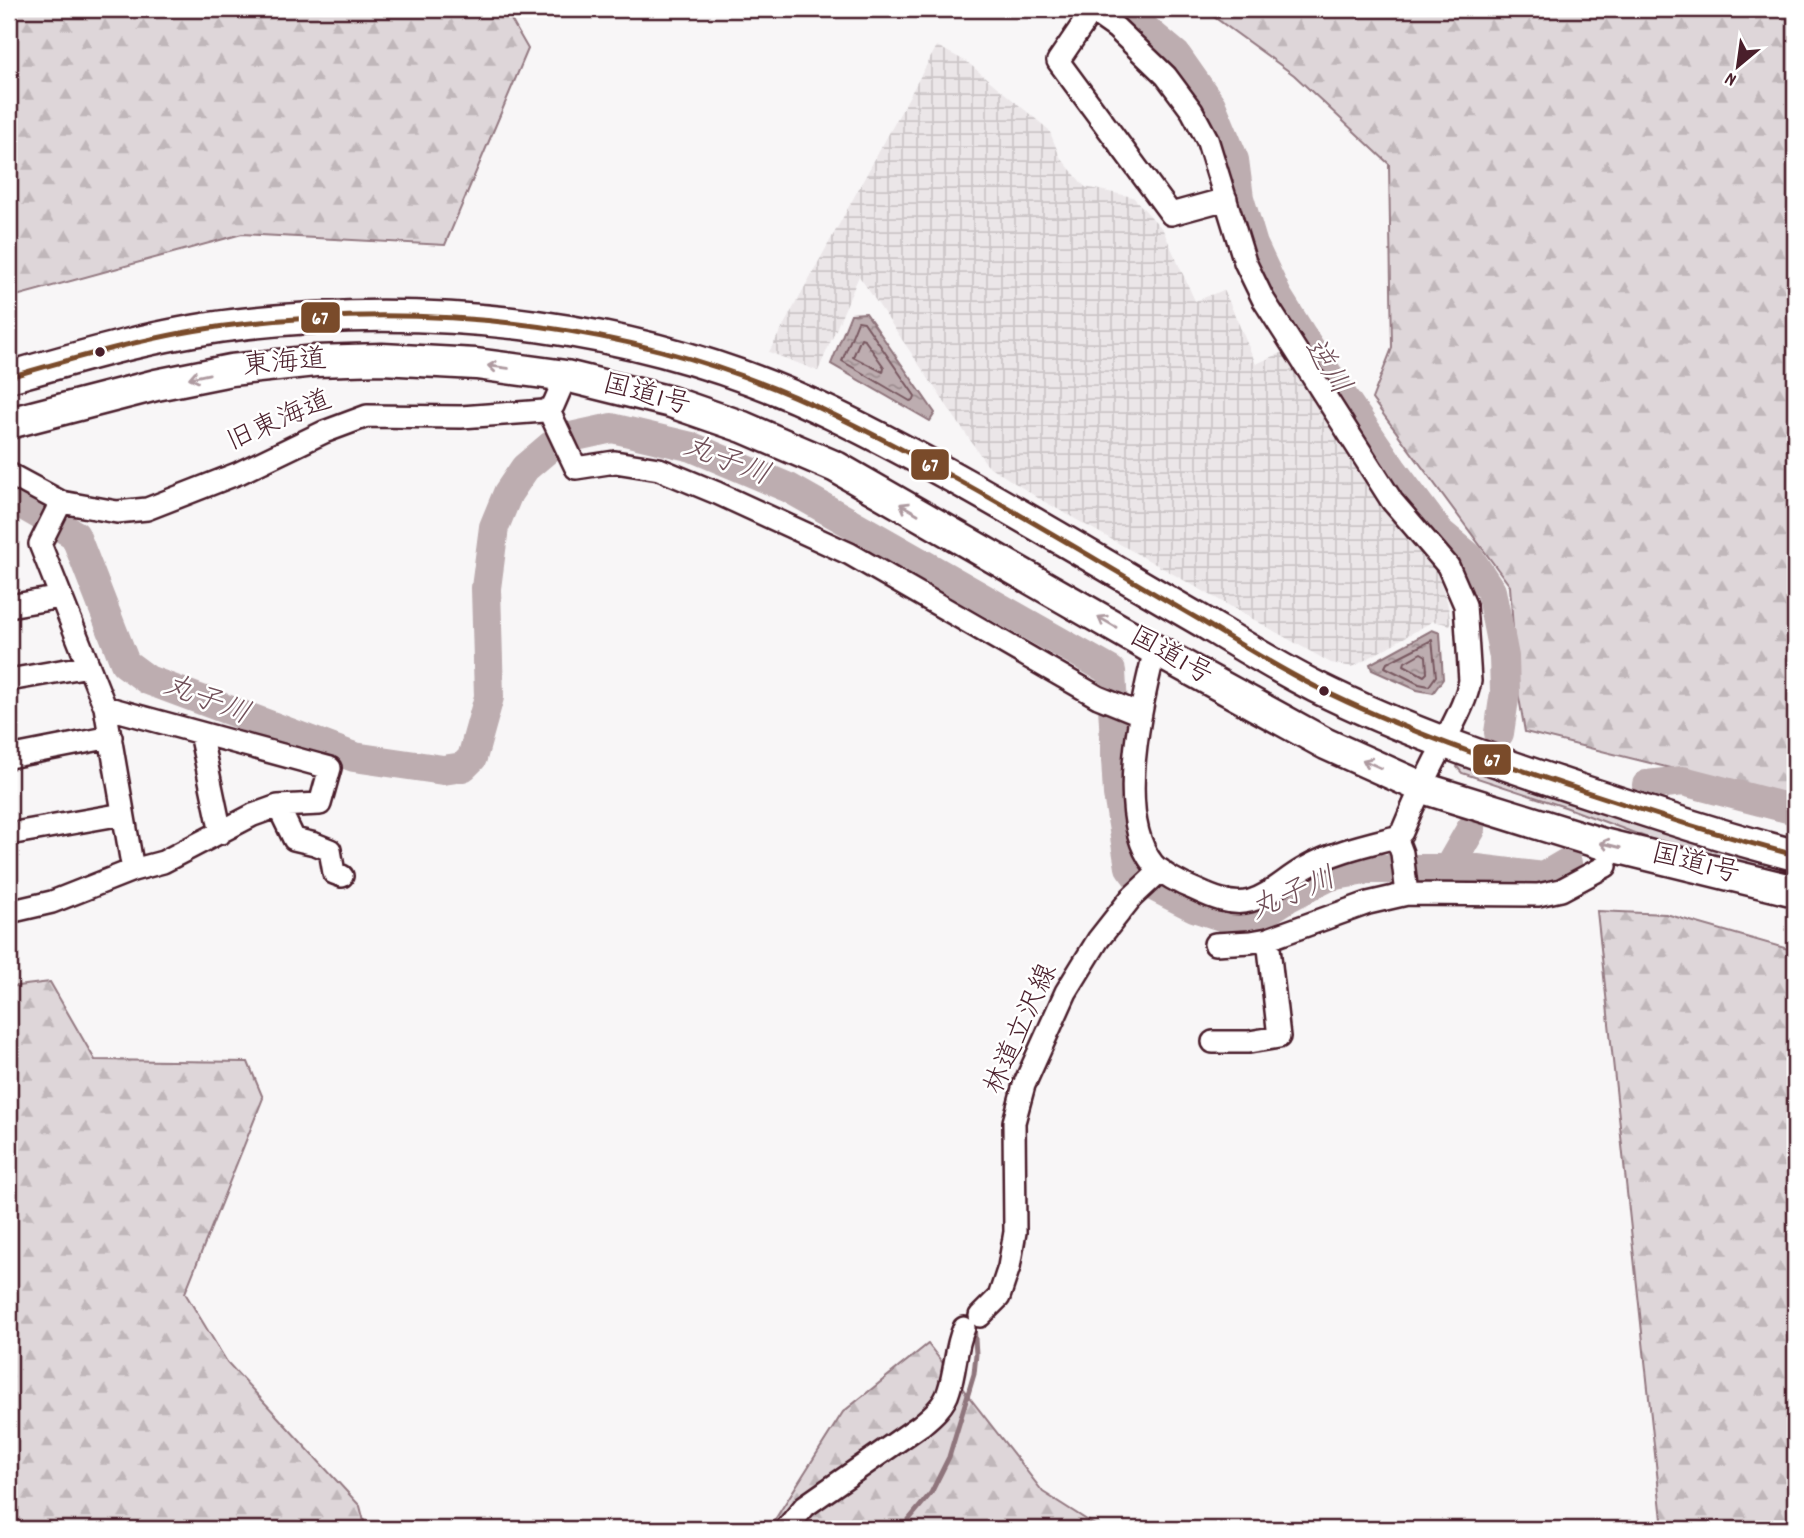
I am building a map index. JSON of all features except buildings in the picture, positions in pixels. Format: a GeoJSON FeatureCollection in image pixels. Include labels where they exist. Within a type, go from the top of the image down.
{"type":"FeatureCollection","features":[{"type":"Feature","properties":{"kind":"highway","name":"国道1号"},"geometry":{"type":"LineString","coordinates":[[9,377],[98,350],[230,325],[334,316],[478,317],[613,339],[694,360],[750,379],[829,412],[941,471],[1315,687],[1443,743],[1674,820],[1795,855]]}},
{"type":"Feature","properties":{"kind":"highway","name":"東海道"},"geometry":{"type":"LineString","coordinates":[[9,424],[193,377],[230,370],[315,361],[383,359],[475,364],[566,376]]}},
{"type":"Feature","properties":{"kind":"highway","name":"国道1号"},"geometry":{"type":"LineString","coordinates":[[566,376],[671,402],[743,427],[836,467],[1155,650],[1326,744],[1422,786],[1603,844],[1795,891]]}},
{"type":"Feature","properties":{"kind":"street"},"geometry":{"type":"LineString","coordinates":[[1226,199],[1171,214],[1058,61],[1091,10],[1116,27],[1166,76],[1192,111],[1207,139],[1226,199],[1245,262],[1263,299],[1392,501],[1448,566],[1465,605],[1470,681],[1461,707],[1402,832],[1399,845],[1406,889]]}},
{"type":"Feature","properties":{"kind":"street"},"geometry":{"type":"LineString","coordinates":[[566,376],[553,406],[548,409],[576,468],[615,462],[659,470],[717,493],[850,554],[1102,698],[1137,713]]}},
{"type":"Feature","properties":{"kind":"street","name":"旧東海道"},"geometry":{"type":"LineString","coordinates":[[9,474],[61,502],[117,512],[147,509],[239,473],[324,432],[367,416],[461,417],[548,409]]}},
{"type":"Feature","properties":{"kind":"street"},"geometry":{"type":"LineString","coordinates":[[61,502],[40,544],[106,707],[133,870]]}},
{"type":"Feature","properties":{"kind":"street"},"geometry":{"type":"LineString","coordinates":[[9,606],[61,597]]}},
{"type":"Feature","properties":{"kind":"street"},"geometry":{"type":"LineString","coordinates":[[1155,650],[1137,713],[1133,778],[1134,807],[1144,849],[1158,873],[1218,900],[1248,901],[1267,894],[1303,868],[1332,854],[1399,845]]}},
{"type":"Feature","properties":{"kind":"street"},"geometry":{"type":"LineString","coordinates":[[9,680],[89,666]]}},
{"type":"Feature","properties":{"kind":"street"},"geometry":{"type":"LineString","coordinates":[[9,912],[52,902],[133,870],[163,862],[278,806],[320,804],[330,768],[106,707]]}},
{"type":"Feature","properties":{"kind":"street"},"geometry":{"type":"LineString","coordinates":[[200,733],[221,833]]}},
{"type":"Feature","properties":{"kind":"street"},"geometry":{"type":"LineString","coordinates":[[9,757],[111,737]]}},
{"type":"Feature","properties":{"kind":"street"},"geometry":{"type":"LineString","coordinates":[[278,806],[294,839],[330,850],[334,873],[342,876]]}},
{"type":"Feature","properties":{"kind":"street"},"geometry":{"type":"LineString","coordinates":[[9,834],[123,814]]}},
{"type":"Feature","properties":{"kind":"street"},"geometry":{"type":"LineString","coordinates":[[1215,944],[1268,939],[1406,889],[1538,895],[1561,890],[1606,866]]}},
{"type":"Feature","properties":{"kind":"street","name":"林道立沢線"},"geometry":{"type":"LineString","coordinates":[[786,1529],[805,1506],[937,1412],[949,1392],[958,1341],[972,1322],[999,1297],[1009,1267],[1015,1232],[1014,1122],[1024,1085],[1066,992],[1098,940],[1131,898],[1158,873]]}},
{"type":"Feature","properties":{"kind":"street"},"geometry":{"type":"LineString","coordinates":[[1213,1042],[1249,1042],[1279,1037],[1268,939]]}},
{"type":"Feature","properties":{"kind":"shaded area"},"geometry":{"type":"Polygon","coordinates":[[[937,46],[967,62],[1049,130],[1060,157],[1085,187],[1133,197],[1163,230],[1195,301],[1224,290],[1256,364],[1286,351],[1385,509],[1435,567],[1447,601],[1451,625],[1433,621],[1353,667],[1331,663],[1038,498],[987,465],[859,276],[818,371],[769,352],[937,46]]]}},
{"type":"Feature","properties":{"kind":"green space"},"geometry":{"type":"Polygon","coordinates":[[[9,9],[505,9],[528,49],[445,245],[242,234],[9,298],[9,9]]]}},
{"type":"Feature","properties":{"kind":"green space"},"geometry":{"type":"Polygon","coordinates":[[[1203,9],[1795,9],[1795,799],[1525,732],[1517,686],[1510,586],[1372,399],[1392,348],[1389,164],[1294,75],[1203,9]]]}},
{"type":"Feature","properties":{"kind":"green space"},"geometry":{"type":"Polygon","coordinates":[[[1460,761],[1795,862],[1795,883],[1672,847],[1565,807],[1462,773],[1457,767],[1460,761]]]}},
{"type":"Feature","properties":{"kind":"green space"},"geometry":{"type":"Polygon","coordinates":[[[1597,911],[1666,914],[1795,951],[1795,1529],[1663,1529],[1597,911]]]}},
{"type":"Feature","properties":{"kind":"green space"},"geometry":{"type":"Polygon","coordinates":[[[50,982],[95,1060],[248,1062],[263,1098],[185,1293],[227,1362],[360,1506],[366,1529],[9,1529],[9,987],[50,982]]]}},
{"type":"Feature","properties":{"kind":"green space"},"geometry":{"type":"Polygon","coordinates":[[[928,1344],[1043,1492],[1101,1529],[769,1529],[843,1412],[928,1344]]]}},
{"type":"Feature","properties":{"kind":"water"},"geometry":{"type":"Polygon","coordinates":[[[866,313],[935,413],[930,421],[831,364],[851,314],[866,313]]]}},
{"type":"Feature","properties":{"kind":"water"},"geometry":{"type":"Polygon","coordinates":[[[1432,630],[1440,633],[1443,679],[1433,693],[1417,690],[1372,670],[1370,664],[1432,630]]]}},
{"type":"Feature","properties":{"kind":"waterway","name":"逆川"},"geometry":{"type":"LineString","coordinates":[[1121,9],[1176,55],[1211,105],[1234,160],[1239,198],[1253,245],[1277,296],[1392,469],[1439,532],[1468,556],[1491,591],[1504,657],[1505,692],[1499,733]]}},
{"type":"Feature","properties":{"kind":"waterway","name":"丸子川"},"geometry":{"type":"LineString","coordinates":[[9,497],[75,535],[125,663],[148,680],[354,757],[443,770],[463,767],[472,758],[489,697],[486,588],[494,527],[508,493],[525,468],[551,446],[571,437],[612,428],[692,447],[789,488],[1111,671],[1118,794],[1130,867],[1139,879],[1194,907],[1230,919],[1247,918],[1262,914],[1330,876],[1371,869],[1477,869],[1543,877],[1567,863]]}},
{"type":"Feature","properties":{"kind":"waterway","name":"丸子川"},"geometry":{"type":"LineString","coordinates":[[1647,785],[1683,781],[1795,810]]}},
{"type":"Feature","properties":{"kind":"waterway","name":"逆川"},"geometry":{"type":"LineString","coordinates":[[1448,869],[1471,829]]}},
{"type":"Feature","properties":{"kind":"waterway"},"geometry":{"type":"LineString","coordinates":[[901,1529],[931,1493],[949,1457],[974,1374],[974,1324]]}},
{"type":"Feature","properties":{"kind":"transit line","name":"67"},"geometry":{"type":"LineString","coordinates":[[9,377],[120,346],[176,334],[233,325],[309,318],[463,318],[539,326],[614,340],[689,359],[761,383],[879,437],[1018,514],[1286,671],[1348,703],[1448,744],[1610,800],[1795,855]]}}]}
